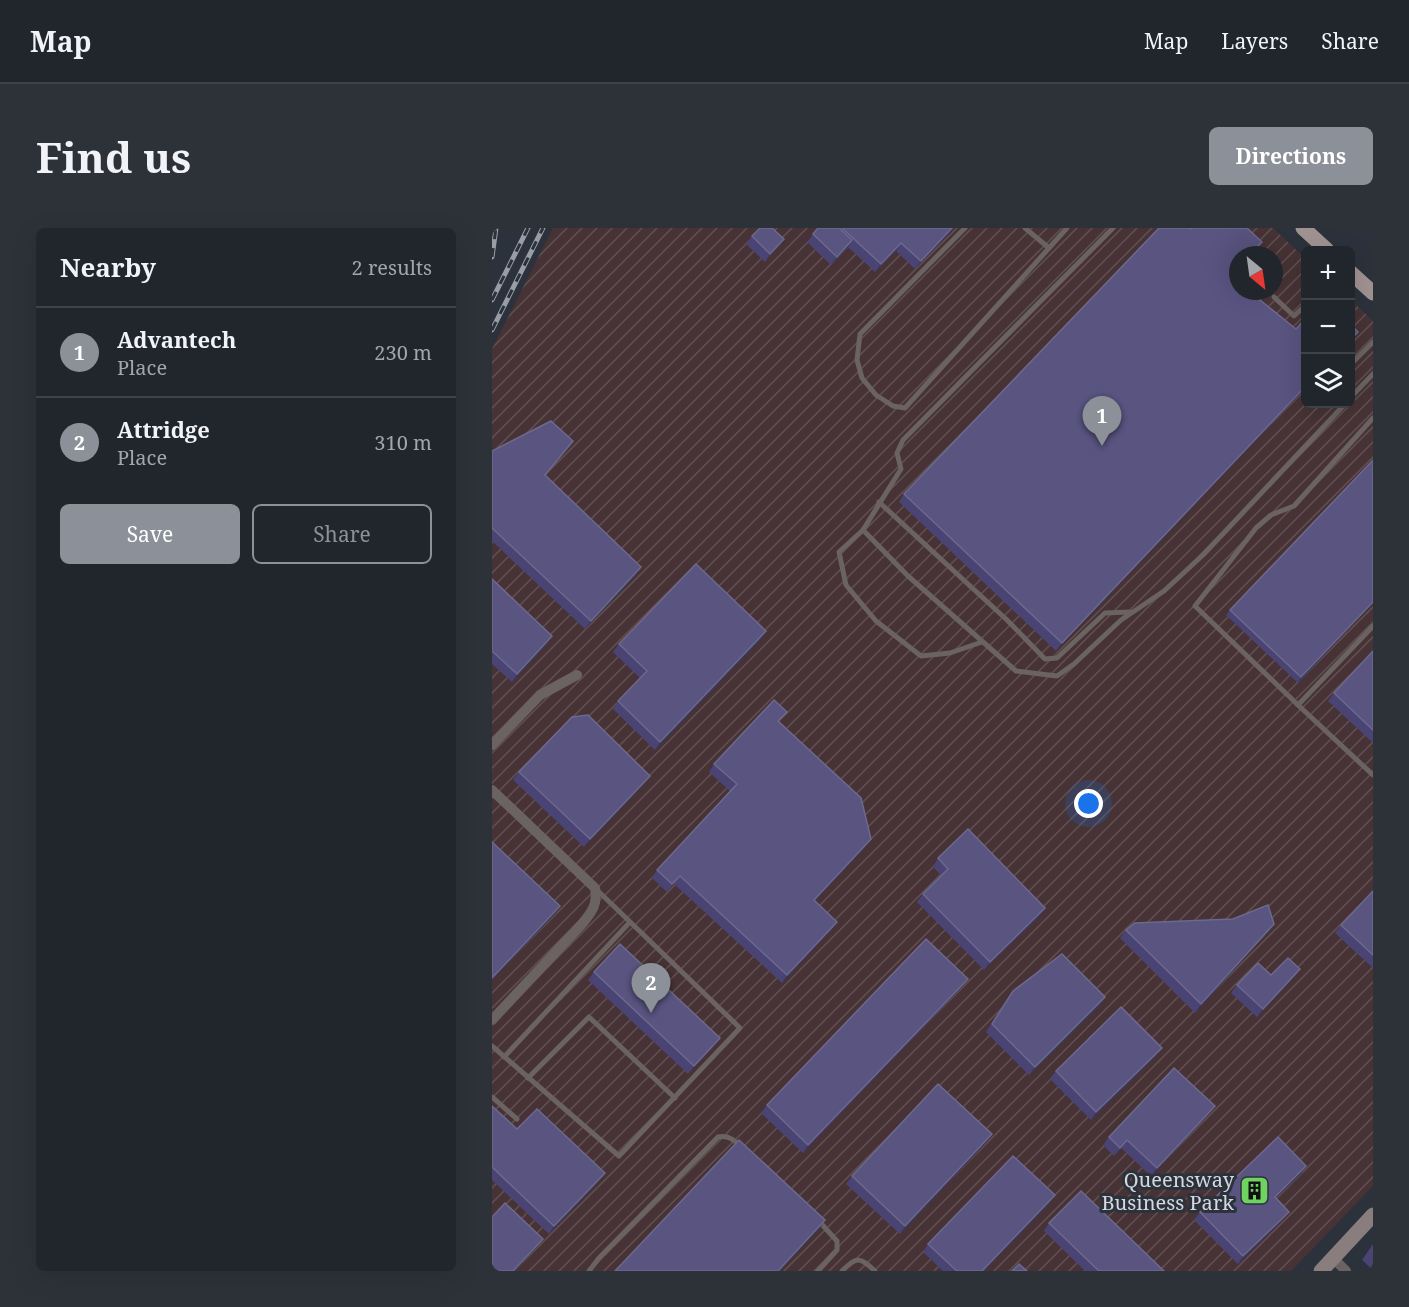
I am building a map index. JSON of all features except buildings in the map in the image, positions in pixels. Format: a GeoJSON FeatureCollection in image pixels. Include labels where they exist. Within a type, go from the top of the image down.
{"type":"FeatureCollection","features":[{"type":"Feature","properties":{"kind":"main road"},"geometry":{"type":"LineString","coordinates":[[1303,228],[1323,246]]}},
{"type":"Feature","properties":{"kind":"main road"},"geometry":{"type":"LineString","coordinates":[[1355,277],[1373,293]]}},
{"type":"Feature","properties":{"kind":"main road"},"geometry":{"type":"LineString","coordinates":[[1321,1271],[1373,1215]]}},
{"type":"Feature","properties":{"kind":"street"},"geometry":{"type":"LineString","coordinates":[[492,745],[540,695],[577,675]]}},
{"type":"Feature","properties":{"kind":"street"},"geometry":{"type":"LineString","coordinates":[[492,790],[595,888],[597,898],[595,908],[582,924],[492,1020]]}},
{"type":"Feature","properties":{"kind":"street"},"geometry":{"type":"LineString","coordinates":[[1333,1258],[1346,1271]]}},
{"type":"Feature","properties":{"kind":"lane"},"geometry":{"type":"LineString","coordinates":[[965,228],[860,334],[857,360],[862,378],[876,395],[893,406],[905,408],[1067,228]]}},
{"type":"Feature","properties":{"kind":"lane"},"geometry":{"type":"LineString","coordinates":[[1025,228],[1049,248]]}},
{"type":"Feature","properties":{"kind":"lane"},"geometry":{"type":"LineString","coordinates":[[982,642],[950,653],[921,657],[876,621],[846,585],[839,552],[863,530],[901,469],[897,453],[903,440],[1113,228]]}},
{"type":"Feature","properties":{"kind":"lane"},"geometry":{"type":"LineString","coordinates":[[1277,300],[1294,316],[1301,309]]}},
{"type":"Feature","properties":{"kind":"lane"},"geometry":{"type":"LineString","coordinates":[[1355,360],[1373,342]]}},
{"type":"Feature","properties":{"kind":"lane"},"geometry":{"type":"LineString","coordinates":[[1355,393],[1373,375]]}},
{"type":"Feature","properties":{"kind":"lane"},"geometry":{"type":"LineString","coordinates":[[863,530],[908,576],[1016,671],[1057,676],[1074,664],[1121,620],[1164,591],[1203,555],[1341,408]]}},
{"type":"Feature","properties":{"kind":"lane"},"geometry":{"type":"LineString","coordinates":[[1373,418],[1294,506],[1270,515],[1256,528],[1195,606],[1373,775]]}},
{"type":"Feature","properties":{"kind":"lane"},"geometry":{"type":"LineString","coordinates":[[879,502],[1007,620],[1045,659],[1057,658],[1105,613],[1132,612]]}},
{"type":"Feature","properties":{"kind":"lane"},"geometry":{"type":"LineString","coordinates":[[1298,705],[1373,626]]}},
{"type":"Feature","properties":{"kind":"lane"},"geometry":{"type":"LineString","coordinates":[[492,1046],[619,1156],[740,1028],[595,888]]}},
{"type":"Feature","properties":{"kind":"lane"},"geometry":{"type":"LineString","coordinates":[[504,1057],[630,922]]}},
{"type":"Feature","properties":{"kind":"lane"},"geometry":{"type":"LineString","coordinates":[[528,1078],[589,1017],[675,1098]]}},
{"type":"Feature","properties":{"kind":"lane"},"geometry":{"type":"LineString","coordinates":[[492,1097],[517,1119]]}},
{"type":"Feature","properties":{"kind":"lane"},"geometry":{"type":"LineString","coordinates":[[589,1271],[599,1258],[718,1137],[732,1138],[748,1154]]}},
{"type":"Feature","properties":{"kind":"lane"},"geometry":{"type":"LineString","coordinates":[[814,1216],[837,1241],[837,1250],[818,1271]]}},
{"type":"Feature","properties":{"kind":"lane"},"geometry":{"type":"LineString","coordinates":[[842,1271],[857,1259],[863,1260],[875,1271]]}},
{"type":"Feature","properties":{"kind":"shaded area"},"geometry":{"type":"Polygon","coordinates":[[[553,228],[1273,228],[1301,254],[1301,408],[1355,408],[1355,304],[1373,321],[1373,1186],[1291,1271],[492,1271],[492,349],[553,228]]]}},
{"type":"Feature","properties":{"kind":"railway"},"geometry":{"type":"LineString","coordinates":[[492,257],[496,228]]}},
{"type":"Feature","properties":{"kind":"railway"},"geometry":{"type":"LineString","coordinates":[[492,300],[528,228]]}},
{"type":"Feature","properties":{"kind":"railway"},"geometry":{"type":"LineString","coordinates":[[492,330],[543,228]]}},
{"type":"Feature","properties":{"kind":"place","name":"Advantech"},"geometry":{"type":"Point","coordinates":[1102,446]}},
{"type":"Feature","properties":{"kind":"place","name":"Attridge"},"geometry":{"type":"Point","coordinates":[651,1013]}},
{"type":"Feature","properties":{"kind":"place","name":"Queensway Business Park"},"geometry":{"type":"Point","coordinates":[1255,1190]}}]}
